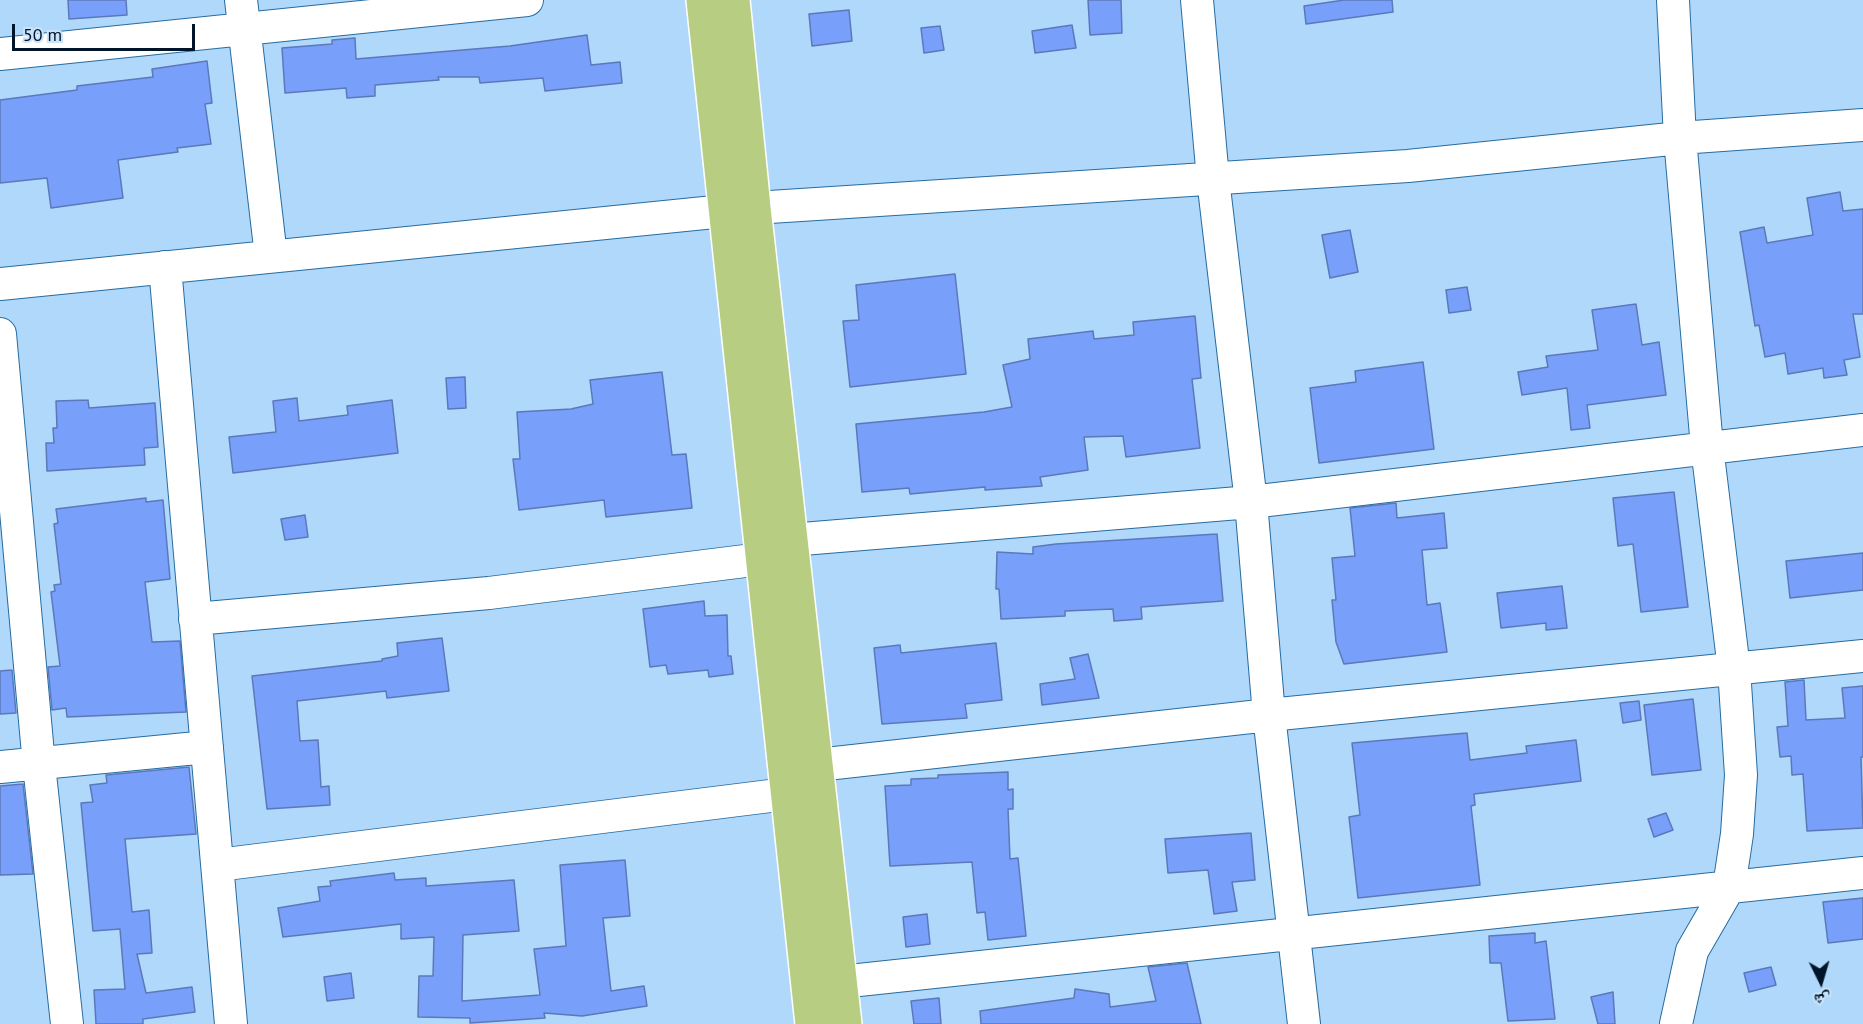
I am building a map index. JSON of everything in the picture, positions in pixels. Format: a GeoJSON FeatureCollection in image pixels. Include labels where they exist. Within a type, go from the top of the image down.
{"type":"FeatureCollection","features":[{"type":"Feature","properties":{"kind":"main road"},"geometry":{"type":"LineString","coordinates":[[703,0],[713,80],[739,210],[790,540],[845,1024]]}},
{"type":"Feature","properties":{"kind":"main road"},"geometry":{"type":"LineString","coordinates":[[733,0],[739,210],[760,559],[812,1024]]}},
{"type":"Feature","properties":{"kind":"street"},"geometry":{"type":"LineString","coordinates":[[0,54],[242,15],[527,0]]}},
{"type":"Feature","properties":{"kind":"street"},"geometry":{"type":"LineString","coordinates":[[1197,0],[1213,179],[1251,502],[1269,715],[1304,1024]]}},
{"type":"Feature","properties":{"kind":"street"},"geometry":{"type":"LineString","coordinates":[[1673,0],[1680,138],[1707,447],[1734,669],[1741,775],[1737,834],[1729,887],[1692,951],[1676,1024]]}},
{"type":"Feature","properties":{"kind":"street"},"geometry":{"type":"LineString","coordinates":[[242,15],[271,256]]}},
{"type":"Feature","properties":{"kind":"street"},"geometry":{"type":"LineString","coordinates":[[0,284],[739,210],[1408,166],[1680,138],[1863,125]]}},
{"type":"Feature","properties":{"kind":"street"},"geometry":{"type":"LineString","coordinates":[[165,267],[231,1024]]}},
{"type":"Feature","properties":{"kind":"street"},"geometry":{"type":"LineString","coordinates":[[0,334],[39,765],[67,1024]]}},
{"type":"Feature","properties":{"kind":"street"},"geometry":{"type":"LineString","coordinates":[[790,540],[1251,502],[1863,430]]}},
{"type":"Feature","properties":{"kind":"street"},"geometry":{"type":"LineString","coordinates":[[195,619],[489,592],[760,559]]}},
{"type":"Feature","properties":{"kind":"street"},"geometry":{"type":"LineString","coordinates":[[817,765],[1269,715],[1863,656]]}},
{"type":"Feature","properties":{"kind":"street"},"geometry":{"type":"LineString","coordinates":[[0,767],[207,747]]}},
{"type":"Feature","properties":{"kind":"street"},"geometry":{"type":"LineString","coordinates":[[218,865],[786,794]]}},
{"type":"Feature","properties":{"kind":"street"},"geometry":{"type":"LineString","coordinates":[[840,982],[1863,873]]}},
{"type":"Feature","properties":{"kind":"building"},"geometry":{"type":"Polygon","coordinates":[[[68,0],[126,0],[127,15],[69,19],[68,0]]]}},
{"type":"Feature","properties":{"kind":"building"},"geometry":{"type":"Polygon","coordinates":[[[1088,0],[1121,0],[1122,33],[1090,35],[1088,0]]]}},
{"type":"Feature","properties":{"kind":"building"},"geometry":{"type":"Polygon","coordinates":[[[1344,0],[1392,0],[1393,12],[1306,24],[1304,6],[1344,0]]]}},
{"type":"Feature","properties":{"kind":"building"},"geometry":{"type":"Polygon","coordinates":[[[849,10],[852,41],[812,46],[809,14],[849,10]]]}},
{"type":"Feature","properties":{"kind":"building"},"geometry":{"type":"Polygon","coordinates":[[[1072,25],[1076,48],[1035,53],[1032,31],[1072,25]]]}},
{"type":"Feature","properties":{"kind":"building"},"geometry":{"type":"Polygon","coordinates":[[[940,26],[944,50],[924,53],[921,28],[940,26]]]}},
{"type":"Feature","properties":{"kind":"building"},"geometry":{"type":"Polygon","coordinates":[[[587,35],[591,65],[620,62],[622,83],[545,91],[543,78],[480,83],[479,77],[438,77],[439,80],[375,85],[375,96],[347,98],[346,88],[285,93],[282,48],[332,44],[332,40],[355,38],[356,59],[510,46],[587,35]]]}},
{"type":"Feature","properties":{"kind":"building"},"geometry":{"type":"Polygon","coordinates":[[[207,61],[212,103],[205,104],[211,144],[177,148],[178,152],[118,160],[123,198],[51,208],[47,178],[0,183],[0,100],[77,90],[77,86],[153,77],[152,69],[207,61]]]}},
{"type":"Feature","properties":{"kind":"building"},"geometry":{"type":"Polygon","coordinates":[[[1840,192],[1843,211],[1863,209],[1863,314],[1853,314],[1860,357],[1844,360],[1847,375],[1824,378],[1823,368],[1788,374],[1785,353],[1765,357],[1759,325],[1755,326],[1740,232],[1764,227],[1767,243],[1813,235],[1807,198],[1840,192]]]}},
{"type":"Feature","properties":{"kind":"building"},"geometry":{"type":"Polygon","coordinates":[[[1350,230],[1358,272],[1330,278],[1322,235],[1350,230]]]}},
{"type":"Feature","properties":{"kind":"building"},"geometry":{"type":"Polygon","coordinates":[[[955,274],[966,374],[850,387],[843,321],[859,320],[856,285],[955,274]]]}},
{"type":"Feature","properties":{"kind":"building"},"geometry":{"type":"Polygon","coordinates":[[[1467,287],[1471,310],[1449,313],[1446,290],[1467,287]]]}},
{"type":"Feature","properties":{"kind":"building"},"geometry":{"type":"Polygon","coordinates":[[[1636,304],[1642,345],[1659,342],[1666,395],[1587,405],[1590,428],[1571,430],[1567,388],[1522,395],[1518,372],[1548,367],[1546,356],[1598,350],[1592,310],[1636,304]]]}},
{"type":"Feature","properties":{"kind":"building"},"geometry":{"type":"Polygon","coordinates":[[[1195,316],[1201,378],[1192,379],[1200,448],[1126,457],[1123,436],[1084,437],[1088,470],[1040,477],[1042,486],[985,490],[985,487],[910,494],[909,488],[862,492],[856,424],[984,412],[1012,407],[1003,365],[1030,359],[1028,339],[1093,331],[1094,339],[1134,335],[1133,322],[1195,316]]]}},
{"type":"Feature","properties":{"kind":"building"},"geometry":{"type":"Polygon","coordinates":[[[1423,362],[1434,449],[1319,463],[1310,388],[1356,382],[1355,371],[1423,362]]]}},
{"type":"Feature","properties":{"kind":"building"},"geometry":{"type":"Polygon","coordinates":[[[662,372],[672,455],[686,454],[692,508],[606,517],[604,500],[519,510],[513,459],[520,459],[517,412],[571,409],[593,404],[590,380],[662,372]]]}},
{"type":"Feature","properties":{"kind":"building"},"geometry":{"type":"Polygon","coordinates":[[[465,377],[466,408],[448,409],[446,378],[465,377]]]}},
{"type":"Feature","properties":{"kind":"building"},"geometry":{"type":"Polygon","coordinates":[[[297,398],[299,421],[348,415],[347,406],[392,400],[398,453],[233,473],[229,437],[276,432],[273,401],[297,398]]]}},
{"type":"Feature","properties":{"kind":"building"},"geometry":{"type":"Polygon","coordinates":[[[88,400],[89,408],[155,403],[158,447],[144,448],[145,465],[47,471],[46,443],[54,443],[53,428],[57,428],[56,401],[88,400]]]}},
{"type":"Feature","properties":{"kind":"building"},"geometry":{"type":"Polygon","coordinates":[[[1674,492],[1688,607],[1641,612],[1633,544],[1618,546],[1613,498],[1674,492]]]}},
{"type":"Feature","properties":{"kind":"building"},"geometry":{"type":"Polygon","coordinates":[[[146,498],[146,502],[163,500],[170,579],[145,582],[152,642],[180,641],[186,712],[67,717],[66,708],[52,710],[48,667],[60,666],[51,592],[55,591],[54,585],[61,584],[54,524],[58,523],[56,509],[146,498]]]}},
{"type":"Feature","properties":{"kind":"building"},"geometry":{"type":"Polygon","coordinates":[[[1396,503],[1397,518],[1444,513],[1447,548],[1422,550],[1427,605],[1440,603],[1447,652],[1344,664],[1336,642],[1332,600],[1336,600],[1332,558],[1355,556],[1350,508],[1396,503]]]}},
{"type":"Feature","properties":{"kind":"building"},"geometry":{"type":"Polygon","coordinates":[[[305,515],[308,537],[285,540],[281,519],[305,515]]]}},
{"type":"Feature","properties":{"kind":"building"},"geometry":{"type":"Polygon","coordinates":[[[1217,534],[1223,601],[1141,607],[1142,619],[1114,621],[1113,609],[1065,611],[1065,616],[1001,619],[999,589],[996,589],[997,552],[1033,554],[1033,547],[1056,544],[1217,534]]]}},
{"type":"Feature","properties":{"kind":"building"},"geometry":{"type":"Polygon","coordinates":[[[1863,553],[1863,590],[1790,598],[1786,561],[1863,553]]]}},
{"type":"Feature","properties":{"kind":"building"},"geometry":{"type":"Polygon","coordinates":[[[1562,586],[1567,628],[1546,630],[1546,623],[1501,628],[1497,593],[1562,586]]]}},
{"type":"Feature","properties":{"kind":"building"},"geometry":{"type":"Polygon","coordinates":[[[704,601],[705,616],[727,615],[728,656],[731,656],[733,674],[709,677],[708,670],[668,674],[666,665],[650,667],[643,609],[704,601]]]}},
{"type":"Feature","properties":{"kind":"building"},"geometry":{"type":"Polygon","coordinates":[[[442,638],[449,691],[387,698],[386,691],[297,701],[300,741],[318,740],[321,787],[329,786],[330,805],[267,809],[252,676],[382,661],[382,659],[398,656],[397,643],[442,638]]]}},
{"type":"Feature","properties":{"kind":"building"},"geometry":{"type":"Polygon","coordinates":[[[996,643],[1002,700],[965,704],[967,718],[882,724],[874,648],[900,645],[901,653],[996,643]]]}},
{"type":"Feature","properties":{"kind":"building"},"geometry":{"type":"Polygon","coordinates":[[[1088,654],[1099,698],[1042,705],[1040,684],[1075,679],[1070,658],[1088,654]]]}},
{"type":"Feature","properties":{"kind":"building"},"geometry":{"type":"Polygon","coordinates":[[[12,670],[16,713],[0,714],[0,671],[12,670]]]}},
{"type":"Feature","properties":{"kind":"building"},"geometry":{"type":"Polygon","coordinates":[[[1804,680],[1806,720],[1845,718],[1842,688],[1863,686],[1863,757],[1861,757],[1863,828],[1807,831],[1803,774],[1792,775],[1791,756],[1780,757],[1777,727],[1788,726],[1785,682],[1804,680]]]}},
{"type":"Feature","properties":{"kind":"building"},"geometry":{"type":"Polygon","coordinates":[[[1693,699],[1701,770],[1652,775],[1644,705],[1693,699]]]}},
{"type":"Feature","properties":{"kind":"building"},"geometry":{"type":"Polygon","coordinates":[[[1639,701],[1641,720],[1623,723],[1620,703],[1639,701]]]}},
{"type":"Feature","properties":{"kind":"building"},"geometry":{"type":"Polygon","coordinates":[[[1467,733],[1470,760],[1527,753],[1526,746],[1576,740],[1581,781],[1474,794],[1475,805],[1471,806],[1480,885],[1358,898],[1349,817],[1360,815],[1352,743],[1467,733]]]}},
{"type":"Feature","properties":{"kind":"building"},"geometry":{"type":"Polygon","coordinates":[[[189,767],[196,834],[125,839],[132,912],[149,910],[152,953],[137,954],[146,993],[192,987],[195,1012],[143,1019],[143,1024],[96,1024],[94,990],[125,989],[120,929],[93,931],[81,803],[93,802],[90,785],[107,783],[106,775],[189,767]]]}},
{"type":"Feature","properties":{"kind":"building"},"geometry":{"type":"Polygon","coordinates":[[[1008,772],[1008,790],[1013,789],[1013,809],[1008,809],[1010,859],[1018,858],[1026,936],[988,940],[985,912],[977,913],[972,862],[890,866],[885,786],[911,785],[911,779],[938,778],[938,775],[1008,772]]]}},
{"type":"Feature","properties":{"kind":"building"},"geometry":{"type":"Polygon","coordinates":[[[23,784],[33,874],[0,875],[0,786],[23,784]]]}},
{"type":"Feature","properties":{"kind":"building"},"geometry":{"type":"Polygon","coordinates":[[[1666,813],[1673,830],[1654,837],[1648,819],[1666,813]]]}},
{"type":"Feature","properties":{"kind":"building"},"geometry":{"type":"Polygon","coordinates":[[[1251,833],[1255,880],[1232,882],[1237,911],[1214,914],[1208,870],[1168,873],[1165,839],[1251,833]]]}},
{"type":"Feature","properties":{"kind":"building"},"geometry":{"type":"Polygon","coordinates":[[[625,860],[630,916],[603,918],[611,991],[644,986],[647,1006],[582,1016],[544,1013],[545,1018],[470,1023],[470,1018],[418,1017],[419,976],[433,976],[434,937],[401,939],[401,924],[283,937],[278,908],[320,901],[318,887],[331,886],[330,881],[394,873],[395,880],[426,878],[426,886],[514,880],[519,931],[463,935],[462,1001],[540,995],[534,949],[566,946],[560,865],[625,860]]]}},
{"type":"Feature","properties":{"kind":"building"},"geometry":{"type":"Polygon","coordinates":[[[1863,898],[1863,939],[1828,943],[1823,902],[1863,898]]]}},
{"type":"Feature","properties":{"kind":"building"},"geometry":{"type":"Polygon","coordinates":[[[927,914],[930,944],[906,947],[903,917],[927,914]]]}},
{"type":"Feature","properties":{"kind":"building"},"geometry":{"type":"Polygon","coordinates":[[[1535,933],[1535,943],[1546,941],[1555,1019],[1508,1021],[1501,963],[1490,963],[1489,936],[1535,933]]]}},
{"type":"Feature","properties":{"kind":"building"},"geometry":{"type":"Polygon","coordinates":[[[1187,963],[1201,1024],[981,1024],[980,1011],[1074,998],[1075,989],[1109,994],[1110,1007],[1156,1001],[1148,967],[1187,963]]]}},
{"type":"Feature","properties":{"kind":"building"},"geometry":{"type":"Polygon","coordinates":[[[1771,967],[1776,985],[1749,992],[1744,973],[1771,967]]]}},
{"type":"Feature","properties":{"kind":"building"},"geometry":{"type":"Polygon","coordinates":[[[351,973],[354,998],[327,1001],[324,977],[351,973]]]}},
{"type":"Feature","properties":{"kind":"building"},"geometry":{"type":"Polygon","coordinates":[[[1613,992],[1615,1024],[1598,1024],[1591,997],[1613,992]]]}},
{"type":"Feature","properties":{"kind":"building"},"geometry":{"type":"Polygon","coordinates":[[[939,998],[941,1024],[914,1024],[911,1001],[939,998]]]}}]}
